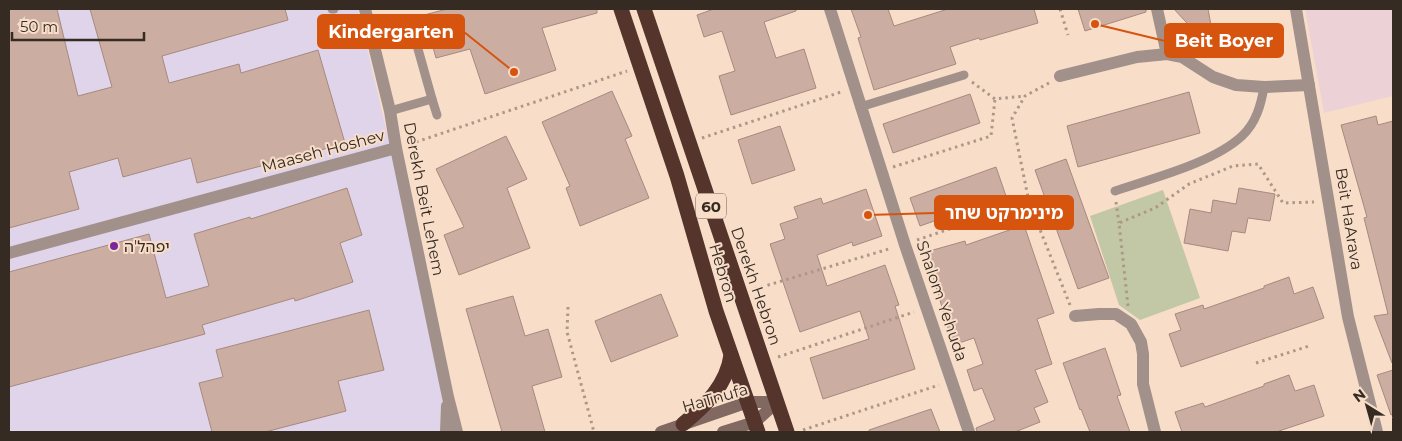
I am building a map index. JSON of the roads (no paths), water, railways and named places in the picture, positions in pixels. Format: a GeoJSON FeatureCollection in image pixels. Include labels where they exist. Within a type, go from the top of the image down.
{"type":"FeatureCollection","features":[{"type":"Feature","properties":{"kind":"highway","name":"Hebron"},"geometry":{"type":"LineString","coordinates":[[621,9],[641,66],[731,355],[756,427]]}},
{"type":"Feature","properties":{"kind":"highway","name":"Derekh Hebron"},"geometry":{"type":"LineString","coordinates":[[644,9],[787,432]]}},
{"type":"Feature","properties":{"kind":"highway"},"geometry":{"type":"LineString","coordinates":[[683,424],[701,408],[720,386],[726,374],[731,355]]}},
{"type":"Feature","properties":{"kind":"street","name":"Derekh Beit Lehem"},"geometry":{"type":"LineString","coordinates":[[365,9],[390,111],[396,148],[457,432]]}},
{"type":"Feature","properties":{"kind":"street","name":"Shalom Yehuda"},"geometry":{"type":"LineString","coordinates":[[830,9],[905,244],[970,432]]}},
{"type":"Feature","properties":{"kind":"street"},"geometry":{"type":"LineString","coordinates":[[1157,9],[1166,54]]}},
{"type":"Feature","properties":{"kind":"street","name":"Beit HaArava"},"geometry":{"type":"LineString","coordinates":[[1296,9],[1348,317],[1377,432]]}},
{"type":"Feature","properties":{"kind":"street"},"geometry":{"type":"LineString","coordinates":[[1060,76],[1137,57],[1166,54],[1182,57],[1213,77],[1236,85],[1264,87],[1309,85]]}},
{"type":"Feature","properties":{"kind":"street","name":"Maaseh Hoshev"},"geometry":{"type":"LineString","coordinates":[[9,253],[396,148]]}},
{"type":"Feature","properties":{"kind":"street"},"geometry":{"type":"LineString","coordinates":[[1075,316],[1116,314],[1131,324],[1141,342],[1143,384],[1154,432]]}},
{"type":"Feature","properties":{"kind":"street","name":"Derekh Beit Lehem"},"geometry":{"type":"LineString","coordinates":[[446,432],[448,396]]}},
{"type":"Feature","properties":{"kind":"street","name":"HaTnufa"},"geometry":{"type":"LineString","coordinates":[[661,432],[748,402],[777,402]]}},
{"type":"Feature","properties":{"kind":"street","name":"HaTnufa"},"geometry":{"type":"LineString","coordinates":[[723,432],[756,427],[777,402]]}},
{"type":"Feature","properties":{"kind":"lane"},"geometry":{"type":"LineString","coordinates":[[411,24],[437,115]]}},
{"type":"Feature","properties":{"kind":"lane"},"geometry":{"type":"LineString","coordinates":[[860,107],[964,76]]}},
{"type":"Feature","properties":{"kind":"lane"},"geometry":{"type":"LineString","coordinates":[[1115,191],[1189,165],[1227,147],[1243,135],[1254,120],[1261,106],[1264,87]]}},
{"type":"Feature","properties":{"kind":"lane"},"geometry":{"type":"LineString","coordinates":[[390,111],[432,99]]}},
{"type":"Feature","properties":{"kind":"place","name":"Beit Boyer"},"geometry":{"type":"Point","coordinates":[1095,24]}},
{"type":"Feature","properties":{"kind":"place","name":"Kindergarten"},"geometry":{"type":"Point","coordinates":[514,72]}},
{"type":"Feature","properties":{"kind":"place","name":"מינימרקט שחר"},"geometry":{"type":"Point","coordinates":[868,215]}},
{"type":"Feature","properties":{"kind":"place","name":"יפהל'ה"},"geometry":{"type":"Point","coordinates":[114,246]}}]}
